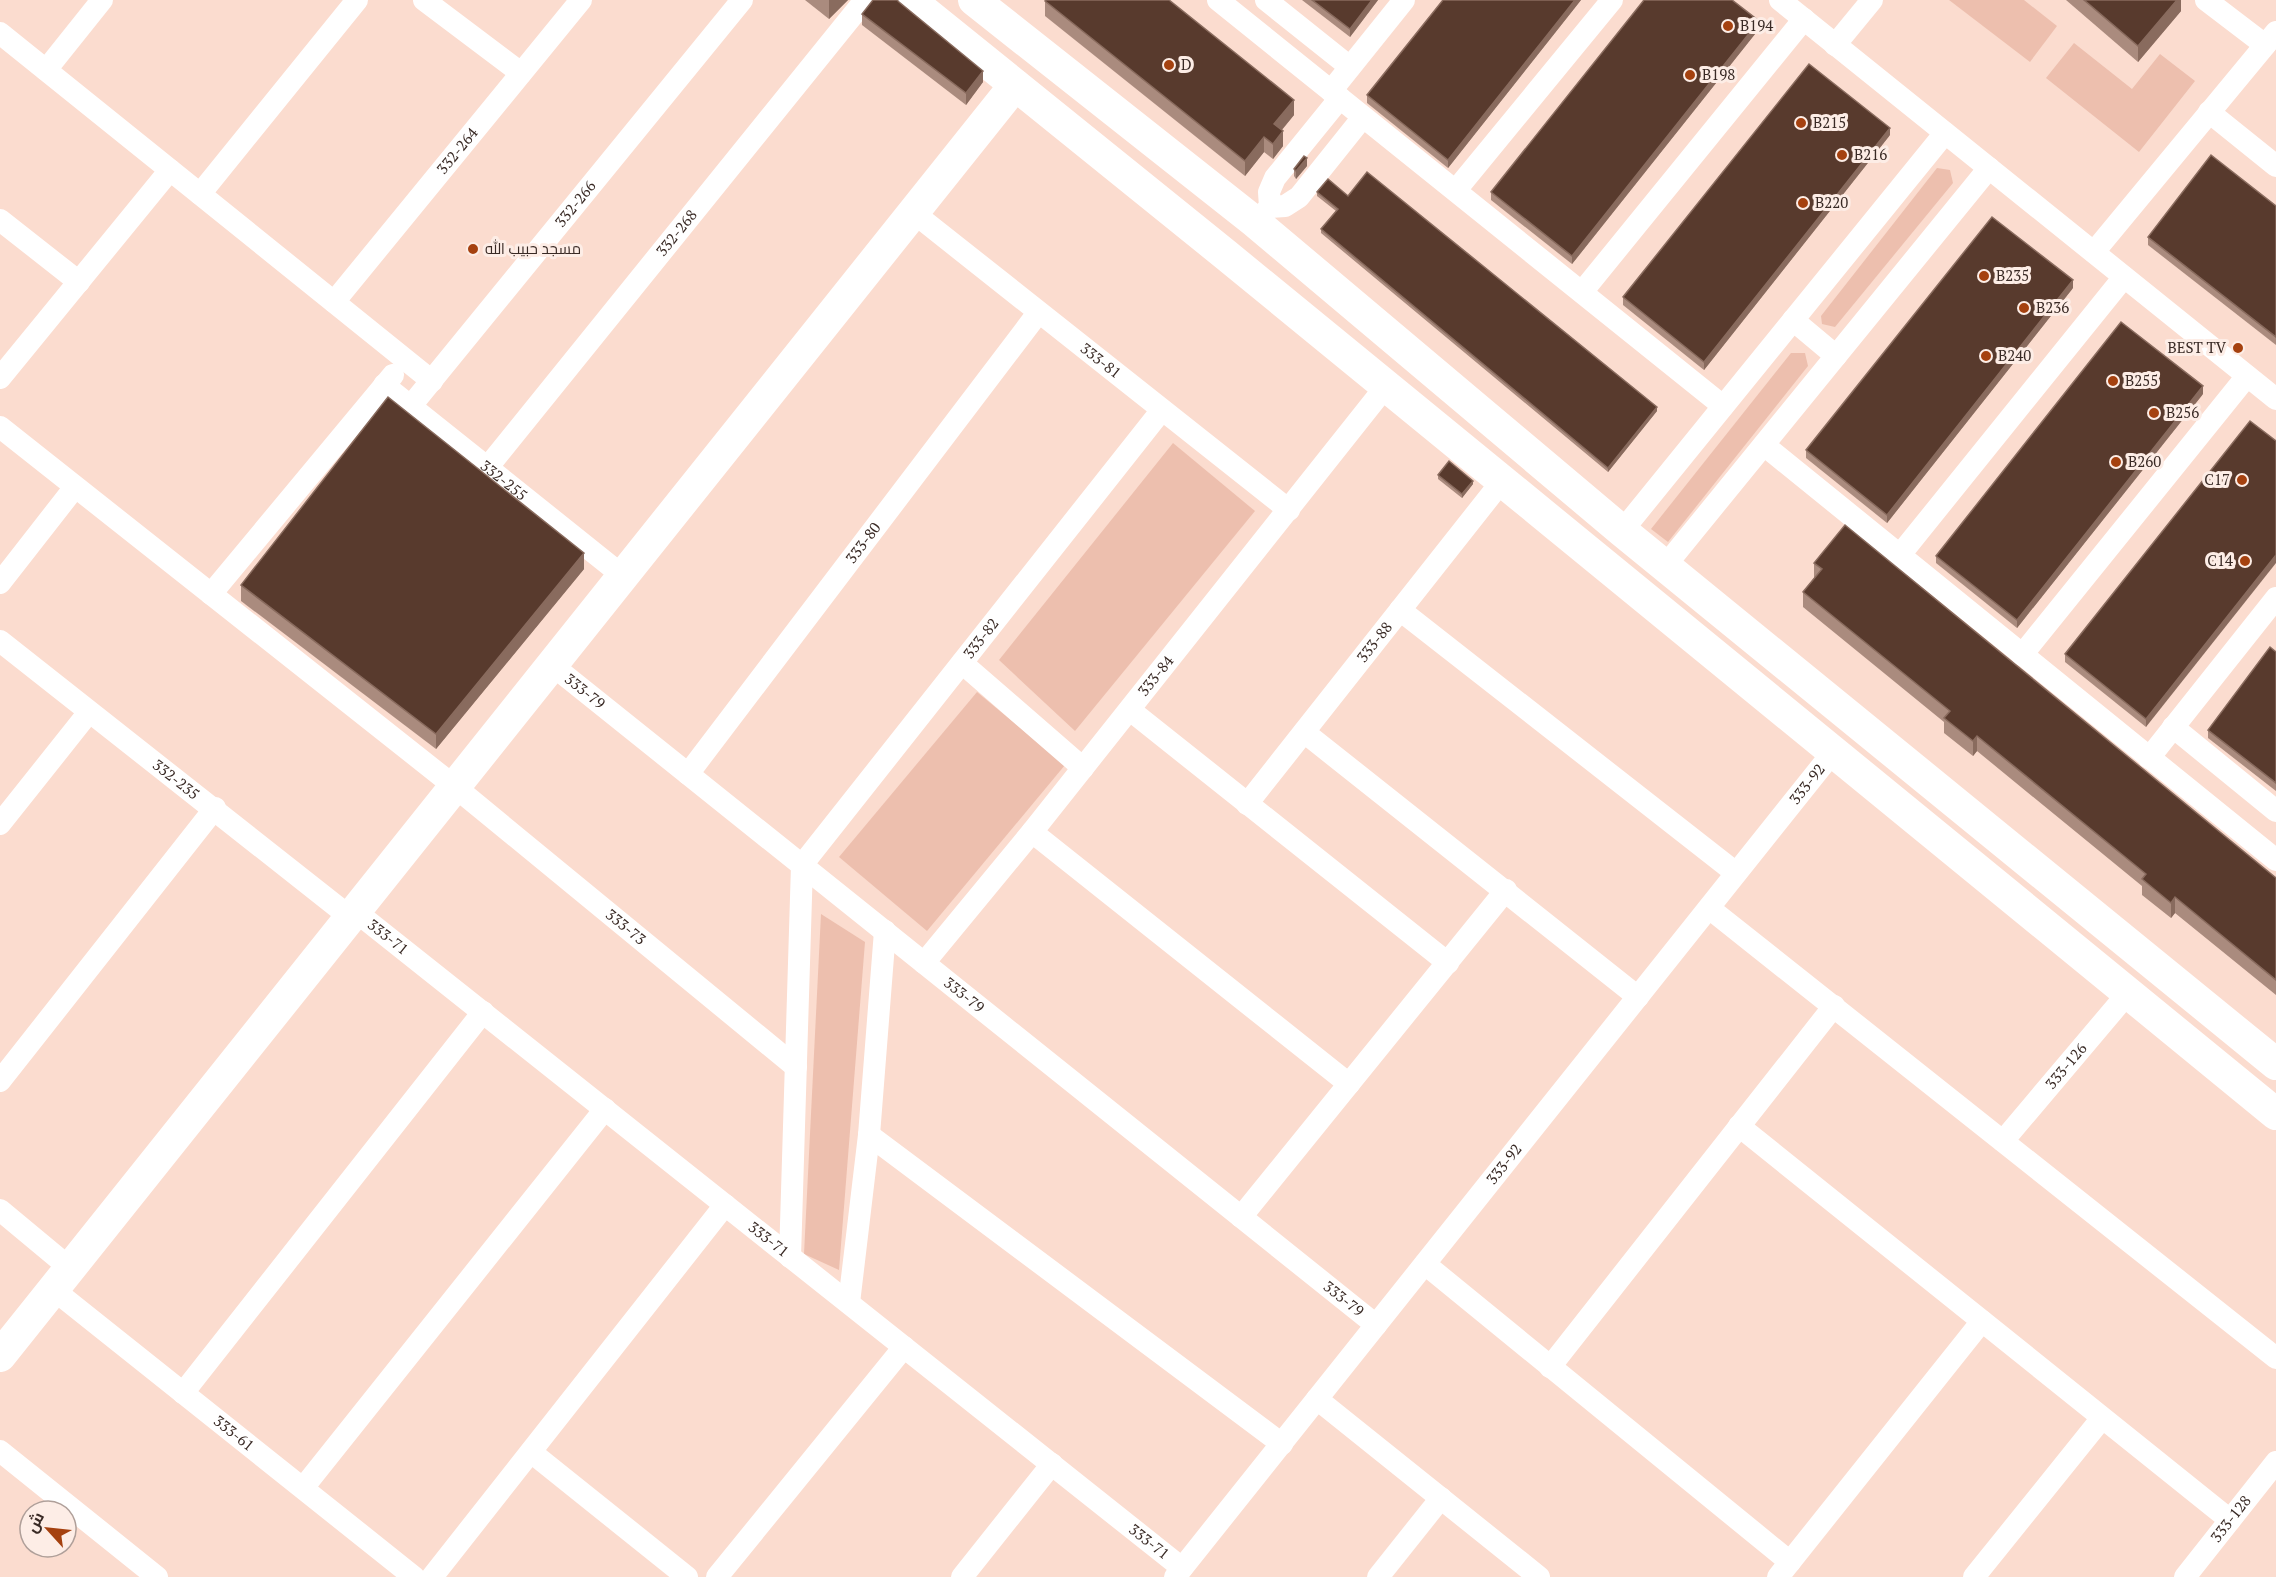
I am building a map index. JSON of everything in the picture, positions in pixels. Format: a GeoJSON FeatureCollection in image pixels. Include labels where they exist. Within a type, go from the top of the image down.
{"type":"FeatureCollection","features":[{"type":"Feature","properties":{"kind":"main road"},"geometry":{"type":"LineString","coordinates":[[910,0],[1226,255],[2276,1114]]}},
{"type":"Feature","properties":{"kind":"main road"},"geometry":{"type":"LineString","coordinates":[[974,0],[1262,214],[1622,531],[2276,1064]]}},
{"type":"Feature","properties":{"kind":"main road"},"geometry":{"type":"LineString","coordinates":[[0,1356],[1016,85]]}},
{"type":"Feature","properties":{"kind":"main road"},"geometry":{"type":"LineString","coordinates":[[1226,255],[1262,214]]}},
{"type":"Feature","properties":{"kind":"main road"},"geometry":{"type":"LineString","coordinates":[[2022,907],[2046,876]]}},
{"type":"Feature","properties":{"kind":"street"},"geometry":{"type":"LineString","coordinates":[[46,70],[102,0]]}},
{"type":"Feature","properties":{"kind":"street"},"geometry":{"type":"LineString","coordinates":[[200,194],[357,0]]}},
{"type":"Feature","properties":{"kind":"street"},"geometry":{"type":"LineString","coordinates":[[424,0],[521,74]]}},
{"type":"Feature","properties":{"kind":"street","name":"332-264"},"geometry":{"type":"LineString","coordinates":[[334,302],[581,0]]}},
{"type":"Feature","properties":{"kind":"street","name":"332-266"},"geometry":{"type":"LineString","coordinates":[[410,407],[742,0]]}},
{"type":"Feature","properties":{"kind":"street","name":"332-268"},"geometry":{"type":"LineString","coordinates":[[487,468],[865,0]]}},
{"type":"Feature","properties":{"kind":"street"},"geometry":{"type":"LineString","coordinates":[[1218,0],[1723,406]]}},
{"type":"Feature","properties":{"kind":"street"},"geometry":{"type":"LineString","coordinates":[[1266,0],[1350,67]]}},
{"type":"Feature","properties":{"kind":"street"},"geometry":{"type":"LineString","coordinates":[[1262,214],[1275,178],[1335,94],[1350,67],[1404,0]]}},
{"type":"Feature","properties":{"kind":"street"},"geometry":{"type":"LineString","coordinates":[[1456,190],[1612,0]]}},
{"type":"Feature","properties":{"kind":"street"},"geometry":{"type":"LineString","coordinates":[[1780,0],[2276,399]]}},
{"type":"Feature","properties":{"kind":"street"},"geometry":{"type":"LineString","coordinates":[[1836,45],[1872,0]]}},
{"type":"Feature","properties":{"kind":"street"},"geometry":{"type":"LineString","coordinates":[[2094,252],[2270,38],[2206,0]]}},
{"type":"Feature","properties":{"kind":"street"},"geometry":{"type":"LineString","coordinates":[[1582,292],[1804,19]]}},
{"type":"Feature","properties":{"kind":"street"},"geometry":{"type":"LineString","coordinates":[[0,33],[432,381]]}},
{"type":"Feature","properties":{"kind":"street"},"geometry":{"type":"LineString","coordinates":[[2209,112],[2276,166]]}},
{"type":"Feature","properties":{"kind":"street"},"geometry":{"type":"LineString","coordinates":[[1262,214],[1285,206],[1299,197],[1363,117]]}},
{"type":"Feature","properties":{"kind":"street"},"geometry":{"type":"LineString","coordinates":[[1622,531],[1945,133]]}},
{"type":"Feature","properties":{"kind":"street"},"geometry":{"type":"LineString","coordinates":[[1665,566],[1989,168]]}},
{"type":"Feature","properties":{"kind":"street"},"geometry":{"type":"LineString","coordinates":[[0,378],[170,170]]}},
{"type":"Feature","properties":{"kind":"street","name":"333-81"},"geometry":{"type":"LineString","coordinates":[[914,213],[1161,411],[1289,510]]}},
{"type":"Feature","properties":{"kind":"street"},"geometry":{"type":"LineString","coordinates":[[0,220],[80,282]]}},
{"type":"Feature","properties":{"kind":"street"},"geometry":{"type":"LineString","coordinates":[[1899,555],[2124,277]]}},
{"type":"Feature","properties":{"kind":"street","name":"333-80"},"geometry":{"type":"LineString","coordinates":[[688,774],[1038,313]]}},
{"type":"Feature","properties":{"kind":"street"},"geometry":{"type":"LineString","coordinates":[[1793,320],[1836,356]]}},
{"type":"Feature","properties":{"kind":"street"},"geometry":{"type":"LineString","coordinates":[[211,594],[405,360]]}},
{"type":"Feature","properties":{"kind":"street"},"geometry":{"type":"LineString","coordinates":[[2022,655],[2247,376]]}},
{"type":"Feature","properties":{"kind":"street","name":"332-255"},"geometry":{"type":"LineString","coordinates":[[384,386],[623,576]]}},
{"type":"Feature","properties":{"kind":"street","name":"333-84"},"geometry":{"type":"LineString","coordinates":[[924,963],[1130,710],[1386,386]]}},
{"type":"Feature","properties":{"kind":"street","name":"333-82"},"geometry":{"type":"LineString","coordinates":[[802,865],[1161,411]]}},
{"type":"Feature","properties":{"kind":"street","name":"333-73"},"geometry":{"type":"LineString","coordinates":[[0,427],[454,786],[796,1067]]}},
{"type":"Feature","properties":{"kind":"street"},"geometry":{"type":"LineString","coordinates":[[1764,445],[2276,861]]}},
{"type":"Feature","properties":{"kind":"street","name":"333-88"},"geometry":{"type":"LineString","coordinates":[[1247,804],[1502,481]]}},
{"type":"Feature","properties":{"kind":"street"},"geometry":{"type":"LineString","coordinates":[[0,583],[75,487]]}},
{"type":"Feature","properties":{"kind":"street"},"geometry":{"type":"LineString","coordinates":[[2149,758],[2275,602]]}},
{"type":"Feature","properties":{"kind":"street"},"geometry":{"type":"LineString","coordinates":[[1400,610],[1736,873]]}},
{"type":"Feature","properties":{"kind":"street","name":"332-235"},"geometry":{"type":"LineString","coordinates":[[0,641],[353,914]]}},
{"type":"Feature","properties":{"kind":"street"},"geometry":{"type":"LineString","coordinates":[[962,663],[1083,768]]}},
{"type":"Feature","properties":{"kind":"street","name":"333-79"},"geometry":{"type":"LineString","coordinates":[[552,665],[1376,1325]]}},
{"type":"Feature","properties":{"kind":"street"},"geometry":{"type":"LineString","coordinates":[[1130,710],[1448,963]]}},
{"type":"Feature","properties":{"kind":"street"},"geometry":{"type":"LineString","coordinates":[[0,824],[89,712]]}},
{"type":"Feature","properties":{"kind":"street"},"geometry":{"type":"LineString","coordinates":[[2174,727],[2276,811]]}},
{"type":"Feature","properties":{"kind":"street"},"geometry":{"type":"LineString","coordinates":[[1304,732],[1638,997]]}},
{"type":"Feature","properties":{"kind":"street","name":"333-92"},"geometry":{"type":"LineString","coordinates":[[1179,1573],[1833,752]]}},
{"type":"Feature","properties":{"kind":"street"},"geometry":{"type":"LineString","coordinates":[[0,1081],[214,808]]}},
{"type":"Feature","properties":{"kind":"street"},"geometry":{"type":"LineString","coordinates":[[1032,832],[1349,1084]]}},
{"type":"Feature","properties":{"kind":"street"},"geometry":{"type":"LineString","coordinates":[[790,1257],[802,865]]}},
{"type":"Feature","properties":{"kind":"street"},"geometry":{"type":"LineString","coordinates":[[1241,1217],[1506,890]]}},
{"type":"Feature","properties":{"kind":"street"},"geometry":{"type":"LineString","coordinates":[[1709,908],[2276,1358]]}},
{"type":"Feature","properties":{"kind":"street","name":"333-71"},"geometry":{"type":"LineString","coordinates":[[353,914],[483,1012],[1052,1464],[1179,1573]]}},
{"type":"Feature","properties":{"kind":"street"},"geometry":{"type":"LineString","coordinates":[[849,1303],[869,1135],[885,931]]}},
{"type":"Feature","properties":{"kind":"street","name":"333-126"},"geometry":{"type":"LineString","coordinates":[[2003,1141],[2128,993]]}},
{"type":"Feature","properties":{"kind":"street"},"geometry":{"type":"LineString","coordinates":[[1550,1367],[1834,1006]]}},
{"type":"Feature","properties":{"kind":"street"},"geometry":{"type":"LineString","coordinates":[[183,1394],[483,1012]]}},
{"type":"Feature","properties":{"kind":"street"},"geometry":{"type":"LineString","coordinates":[[303,1488],[605,1109]]}},
{"type":"Feature","properties":{"kind":"street"},"geometry":{"type":"LineString","coordinates":[[1740,1126],[2230,1520]]}},
{"type":"Feature","properties":{"kind":"street"},"geometry":{"type":"LineString","coordinates":[[869,1135],[1282,1443]]}},
{"type":"Feature","properties":{"kind":"street"},"geometry":{"type":"LineString","coordinates":[[432,1577],[725,1205]]}},
{"type":"Feature","properties":{"kind":"street","name":"333-61"},"geometry":{"type":"LineString","coordinates":[[0,1210],[62,1280],[183,1394],[414,1577]]}},
{"type":"Feature","properties":{"kind":"street"},"geometry":{"type":"LineString","coordinates":[[1425,1264],[1550,1367],[1784,1569],[1982,1321]]}},
{"type":"Feature","properties":{"kind":"street"},"geometry":{"type":"LineString","coordinates":[[717,1577],[904,1347]]}},
{"type":"Feature","properties":{"kind":"street"},"geometry":{"type":"LineString","coordinates":[[1317,1399],[1539,1577]]}},
{"type":"Feature","properties":{"kind":"street"},"geometry":{"type":"LineString","coordinates":[[1974,1577],[2102,1418]]}},
{"type":"Feature","properties":{"kind":"street"},"geometry":{"type":"LineString","coordinates":[[0,1451],[157,1577]]}},
{"type":"Feature","properties":{"kind":"street"},"geometry":{"type":"LineString","coordinates":[[531,1452],[687,1577]]}},
{"type":"Feature","properties":{"kind":"street","name":"333-128"},"geometry":{"type":"LineString","coordinates":[[2185,1577],[2276,1462]]}},
{"type":"Feature","properties":{"kind":"street"},"geometry":{"type":"LineString","coordinates":[[962,1577],[1052,1464]]}},
{"type":"Feature","properties":{"kind":"street"},"geometry":{"type":"LineString","coordinates":[[1378,1577],[1441,1498]]}},
{"type":"Feature","properties":{"kind":"shaded area"},"geometry":{"type":"Polygon","coordinates":[[[1949,0],[2024,0],[2057,26],[2030,62],[1949,0]]]}},
{"type":"Feature","properties":{"kind":"shaded area"},"geometry":{"type":"Polygon","coordinates":[[[2074,43],[2132,89],[2160,54],[2195,81],[2139,152],[2046,78],[2074,43]]]}},
{"type":"Feature","properties":{"kind":"shaded area"},"geometry":{"type":"Polygon","coordinates":[[[1937,168],[1950,170],[1953,183],[1835,327],[1822,324],[1821,316],[1937,168]]]}},
{"type":"Feature","properties":{"kind":"shaded area"},"geometry":{"type":"Polygon","coordinates":[[[1791,353],[1805,353],[1808,366],[1668,542],[1651,529],[1791,353]]]}},
{"type":"Feature","properties":{"kind":"shaded area"},"geometry":{"type":"Polygon","coordinates":[[[1173,443],[1255,511],[1075,731],[999,660],[1173,443]]]}},
{"type":"Feature","properties":{"kind":"shaded area"},"geometry":{"type":"Polygon","coordinates":[[[977,692],[1065,765],[927,931],[839,857],[977,692]]]}},
{"type":"Feature","properties":{"kind":"shaded area"},"geometry":{"type":"Polygon","coordinates":[[[821,914],[865,942],[839,1270],[804,1254],[821,914]]]}},
{"type":"Feature","properties":{"kind":"building"},"geometry":{"type":"Polygon","coordinates":[[[873,0],[897,0],[983,71],[966,93],[862,14],[873,0]]]}},
{"type":"Feature","properties":{"kind":"building","name":"D"},"geometry":{"type":"Polygon","coordinates":[[[1046,0],[1169,0],[1294,100],[1274,124],[1283,131],[1273,144],[1264,137],[1245,161],[1046,0]]]}},
{"type":"Feature","properties":{"kind":"building"},"geometry":{"type":"Polygon","coordinates":[[[1312,0],[1372,0],[1350,29],[1312,0]]]}},
{"type":"Feature","properties":{"kind":"building"},"geometry":{"type":"Polygon","coordinates":[[[1443,0],[1575,0],[1448,160],[1367,95],[1443,0]]]}},
{"type":"Feature","properties":{"kind":"building"},"geometry":{"type":"Polygon","coordinates":[[[1644,0],[1732,0],[1759,21],[1572,256],[1491,192],[1644,0]]]}},
{"type":"Feature","properties":{"kind":"building"},"geometry":{"type":"Polygon","coordinates":[[[2084,0],[2177,0],[2138,46],[2084,0]]]}},
{"type":"Feature","properties":{"kind":"building"},"geometry":{"type":"Polygon","coordinates":[[[1809,64],[1890,128],[1704,362],[1623,297],[1809,64]]]}},
{"type":"Feature","properties":{"kind":"building"},"geometry":{"type":"Polygon","coordinates":[[[2211,155],[2276,206],[2276,337],[2148,237],[2211,155]]]}},
{"type":"Feature","properties":{"kind":"building"},"geometry":{"type":"Polygon","coordinates":[[[1304,156],[1307,158],[1296,171],[1294,169],[1304,156]]]}},
{"type":"Feature","properties":{"kind":"building"},"geometry":{"type":"Polygon","coordinates":[[[1367,172],[1657,407],[1608,468],[1321,229],[1338,209],[1317,192],[1328,179],[1348,196],[1367,172]]]}},
{"type":"Feature","properties":{"kind":"building"},"geometry":{"type":"Polygon","coordinates":[[[1992,217],[2073,280],[1887,515],[1806,450],[1992,217]]]}},
{"type":"Feature","properties":{"kind":"building"},"geometry":{"type":"Polygon","coordinates":[[[2121,322],[2203,386],[2017,620],[1936,556],[2121,322]]]}},
{"type":"Feature","properties":{"kind":"building"},"geometry":{"type":"Polygon","coordinates":[[[388,397],[584,553],[436,734],[241,585],[388,397]]]}},
{"type":"Feature","properties":{"kind":"building"},"geometry":{"type":"Polygon","coordinates":[[[2250,421],[2276,441],[2276,555],[2146,719],[2065,654],[2250,421]]]}},
{"type":"Feature","properties":{"kind":"building"},"geometry":{"type":"Polygon","coordinates":[[[1449,461],[1473,481],[1462,494],[1438,475],[1449,461]]]}},
{"type":"Feature","properties":{"kind":"building"},"geometry":{"type":"Polygon","coordinates":[[[1845,525],[2276,878],[2276,980],[2175,897],[2171,903],[2142,879],[2146,874],[1977,736],[1973,741],[1944,718],[1950,711],[1803,592],[1822,569],[1814,563],[1845,525]]]}},
{"type":"Feature","properties":{"kind":"building"},"geometry":{"type":"Polygon","coordinates":[[[2270,647],[2276,652],[2276,783],[2208,730],[2270,647]]]}},
{"type":"Feature","properties":{"kind":"place","name":"B194"},"geometry":{"type":"Point","coordinates":[1728,26]}},
{"type":"Feature","properties":{"kind":"place","name":"D"},"geometry":{"type":"Point","coordinates":[1169,65]}},
{"type":"Feature","properties":{"kind":"place","name":"B198"},"geometry":{"type":"Point","coordinates":[1690,75]}},
{"type":"Feature","properties":{"kind":"place","name":"B215"},"geometry":{"type":"Point","coordinates":[1801,123]}},
{"type":"Feature","properties":{"kind":"place","name":"B216"},"geometry":{"type":"Point","coordinates":[1842,155]}},
{"type":"Feature","properties":{"kind":"place","name":"B220"},"geometry":{"type":"Point","coordinates":[1803,203]}},
{"type":"Feature","properties":{"kind":"place","name":"مسجد حبيب الله"},"geometry":{"type":"Point","coordinates":[473,249]}},
{"type":"Feature","properties":{"kind":"place","name":"B235"},"geometry":{"type":"Point","coordinates":[1984,276]}},
{"type":"Feature","properties":{"kind":"place","name":"B236"},"geometry":{"type":"Point","coordinates":[2024,308]}},
{"type":"Feature","properties":{"kind":"place","name":"BEST TV"},"geometry":{"type":"Point","coordinates":[2238,348]}},
{"type":"Feature","properties":{"kind":"place","name":"B240"},"geometry":{"type":"Point","coordinates":[1986,356]}},
{"type":"Feature","properties":{"kind":"place","name":"B255"},"geometry":{"type":"Point","coordinates":[2113,381]}},
{"type":"Feature","properties":{"kind":"place","name":"B256"},"geometry":{"type":"Point","coordinates":[2154,413]}},
{"type":"Feature","properties":{"kind":"place","name":"B260"},"geometry":{"type":"Point","coordinates":[2116,462]}},
{"type":"Feature","properties":{"kind":"place","name":"C17"},"geometry":{"type":"Point","coordinates":[2242,480]}},
{"type":"Feature","properties":{"kind":"place","name":"C14"},"geometry":{"type":"Point","coordinates":[2245,561]}}]}
